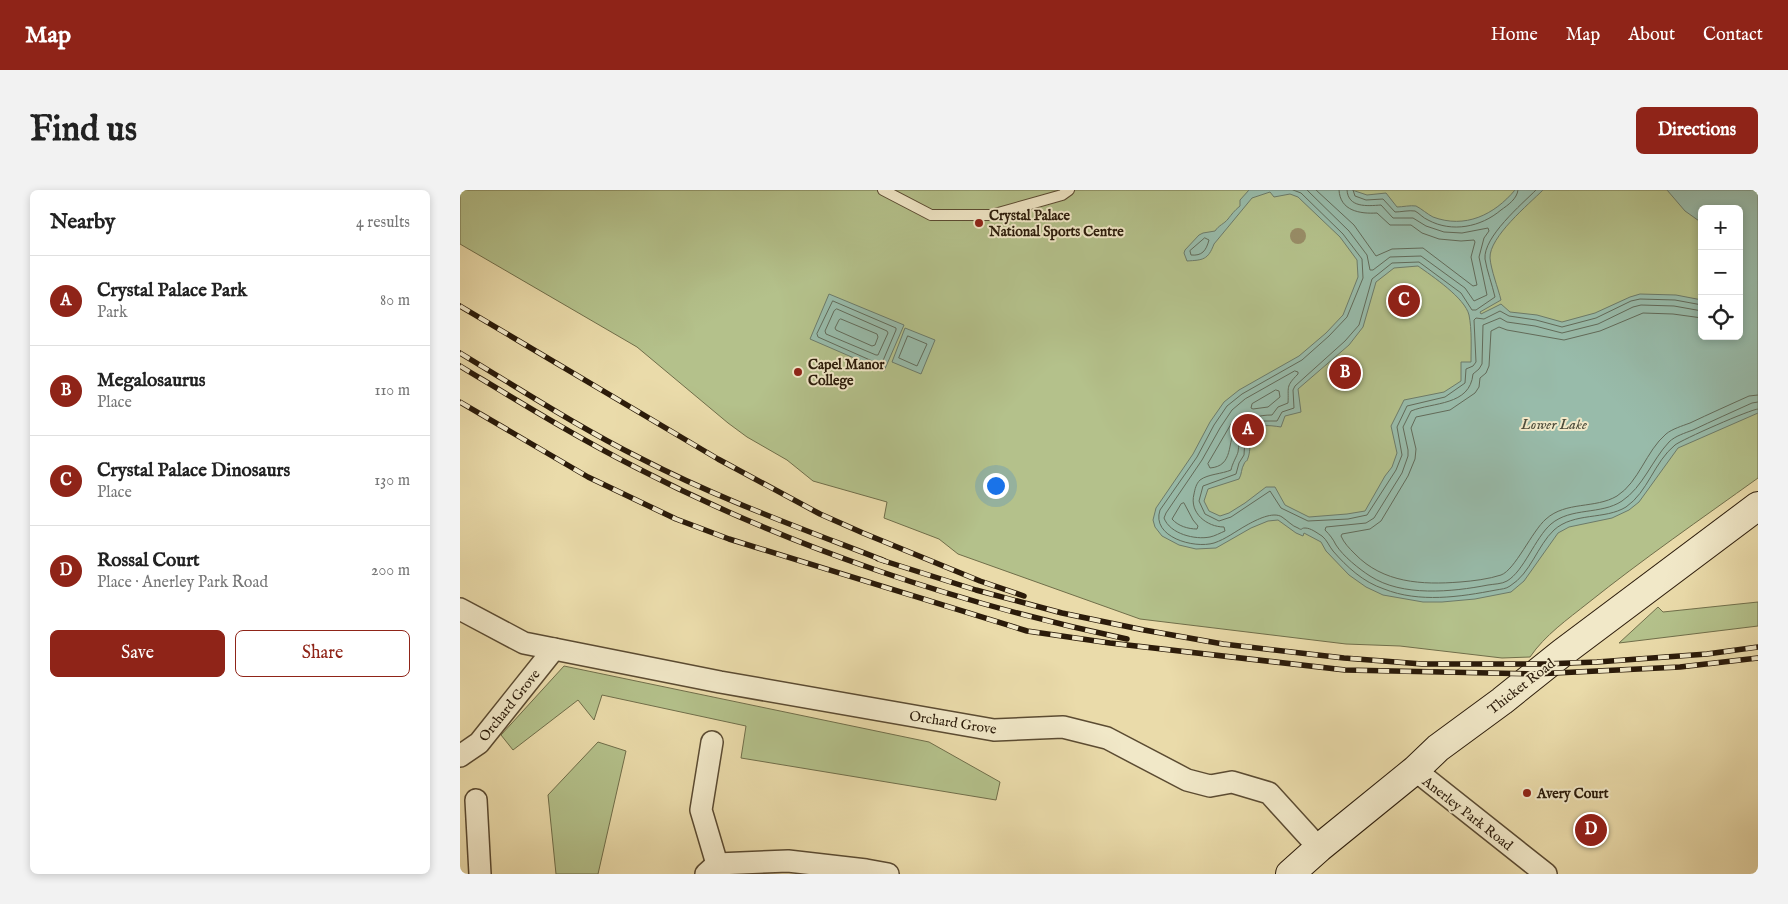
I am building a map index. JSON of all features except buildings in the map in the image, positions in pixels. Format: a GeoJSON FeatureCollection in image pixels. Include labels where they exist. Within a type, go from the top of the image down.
{"type":"FeatureCollection","features":[{"type":"Feature","properties":{"kind":"street","name":"Thicket Road"},"geometry":{"type":"LineString","coordinates":[[1290,874],[1415,770],[1438,748],[1758,506]]}},
{"type":"Feature","properties":{"kind":"street","name":"Orchard Grove"},"geometry":{"type":"LineString","coordinates":[[460,609],[524,643],[554,649],[720,682],[994,730],[1063,726],[1107,738],[1187,780],[1210,786],[1232,782],[1270,793],[1319,848]]}},
{"type":"Feature","properties":{"kind":"street","name":"Orchard Grove"},"geometry":{"type":"LineString","coordinates":[[460,756],[479,743],[554,649]]}},
{"type":"Feature","properties":{"kind":"street"},"geometry":{"type":"LineString","coordinates":[[712,742],[700,810],[712,869],[788,861],[888,874]]}},
{"type":"Feature","properties":{"kind":"street","name":"Anerley Park Road"},"geometry":{"type":"LineString","coordinates":[[1415,770],[1546,874]]}},
{"type":"Feature","properties":{"kind":"street"},"geometry":{"type":"LineString","coordinates":[[476,800],[480,874]]}},
{"type":"Feature","properties":{"kind":"lane"},"geometry":{"type":"LineString","coordinates":[[883,190],[931,215],[991,215],[1062,195],[1069,190]]}},
{"type":"Feature","properties":{"kind":"green space"},"geometry":{"type":"Polygon","coordinates":[[[460,190],[1758,190],[1758,478],[1672,539],[1609,587],[1557,628],[1530,657],[1502,658],[1400,646],[1346,644],[1140,619],[958,554],[939,539],[884,518],[887,502],[813,481],[787,460],[747,437],[728,423],[637,347],[460,244],[460,190]]]}},
{"type":"Feature","properties":{"kind":"green space"},"geometry":{"type":"Polygon","coordinates":[[[1758,602],[1758,626],[1619,643],[1658,607],[1663,612],[1758,602]]]}},
{"type":"Feature","properties":{"kind":"green space"},"geometry":{"type":"Polygon","coordinates":[[[564,666],[929,742],[1000,782],[996,800],[741,758],[746,726],[602,695],[594,720],[578,700],[513,750],[501,735],[564,666]]]}},
{"type":"Feature","properties":{"kind":"green space"},"geometry":{"type":"Polygon","coordinates":[[[598,742],[626,751],[598,874],[556,874],[548,795],[598,742]]]}},
{"type":"Feature","properties":{"kind":"water","name":"Lower Lake"},"geometry":{"type":"Polygon","coordinates":[[[1249,190],[1352,190],[1367,195],[1386,193],[1397,207],[1416,206],[1433,217],[1456,221],[1467,220],[1488,213],[1507,199],[1515,190],[1543,190],[1511,221],[1496,240],[1491,250],[1490,258],[1493,273],[1501,300],[1480,312],[1481,314],[1501,304],[1510,312],[1537,315],[1562,322],[1595,313],[1640,294],[1676,295],[1698,299],[1698,340],[1743,340],[1743,205],[1698,205],[1698,220],[1685,211],[1667,190],[1758,190],[1758,413],[1678,448],[1639,502],[1629,510],[1612,518],[1569,527],[1558,533],[1524,581],[1511,592],[1475,599],[1442,602],[1423,602],[1383,595],[1366,587],[1349,575],[1326,551],[1321,542],[1304,533],[1303,536],[1296,533],[1278,520],[1268,521],[1251,528],[1216,548],[1196,549],[1179,545],[1162,536],[1155,527],[1153,520],[1156,508],[1193,454],[1210,422],[1224,402],[1239,390],[1299,356],[1326,333],[1343,315],[1358,277],[1357,260],[1340,237],[1298,197],[1290,194],[1274,197],[1270,192],[1252,198],[1214,244],[1207,256],[1187,261],[1184,253],[1185,250],[1199,235],[1215,231],[1240,206],[1240,200],[1249,190]],[[1418,266],[1394,268],[1376,282],[1363,327],[1349,345],[1298,389],[1301,412],[1285,416],[1281,427],[1261,426],[1254,431],[1248,458],[1239,479],[1208,489],[1204,501],[1209,511],[1220,516],[1229,513],[1266,487],[1275,487],[1285,505],[1309,517],[1365,511],[1392,467],[1397,453],[1391,426],[1404,400],[1444,392],[1461,381],[1461,362],[1471,362],[1471,326],[1469,315],[1466,308],[1455,295],[1418,266]]]}},
{"type":"Feature","properties":{"kind":"water"},"geometry":{"type":"Polygon","coordinates":[[[829,294],[904,325],[884,371],[810,339],[829,294]]]}},
{"type":"Feature","properties":{"kind":"water"},"geometry":{"type":"Polygon","coordinates":[[[905,328],[935,340],[921,374],[892,362],[905,328]]]}},
{"type":"Feature","properties":{"kind":"railway"},"geometry":{"type":"LineString","coordinates":[[460,306],[718,459],[820,514],[980,581],[1024,596]]}},
{"type":"Feature","properties":{"kind":"railway"},"geometry":{"type":"LineString","coordinates":[[460,353],[594,434],[670,473],[761,513],[885,561]]}},
{"type":"Feature","properties":{"kind":"railway"},"geometry":{"type":"LineString","coordinates":[[460,366],[547,418],[637,468],[695,497],[815,548],[876,570],[1001,609],[1127,639]]}},
{"type":"Feature","properties":{"kind":"railway"},"geometry":{"type":"LineString","coordinates":[[460,402],[588,477],[676,519],[729,539],[1027,631],[1110,643],[1345,670],[1535,674],[1680,667],[1758,658]]}},
{"type":"Feature","properties":{"kind":"railway"},"geometry":{"type":"LineString","coordinates":[[878,559],[976,590],[1062,613],[1223,644],[1344,658],[1422,664],[1544,664],[1707,654],[1758,647]]}},
{"type":"Feature","properties":{"kind":"place","name":"Crystal Palace National Sports Centre"},"geometry":{"type":"Point","coordinates":[979,223]}},
{"type":"Feature","properties":{"kind":"place","name":"Crystal Palace Dinosaurs"},"geometry":{"type":"Point","coordinates":[1404,301]}},
{"type":"Feature","properties":{"kind":"place","name":"Capel Manor College"},"geometry":{"type":"Point","coordinates":[798,372]}},
{"type":"Feature","properties":{"kind":"place","name":"Megalosaurus"},"geometry":{"type":"Point","coordinates":[1345,373]}},
{"type":"Feature","properties":{"kind":"place","name":"Crystal Palace Park"},"geometry":{"type":"Point","coordinates":[1248,430]}},
{"type":"Feature","properties":{"kind":"place","name":"Avery Court"},"geometry":{"type":"Point","coordinates":[1527,793]}},
{"type":"Feature","properties":{"kind":"place","name":"Rossal Court"},"geometry":{"type":"Point","coordinates":[1591,830]}}]}
